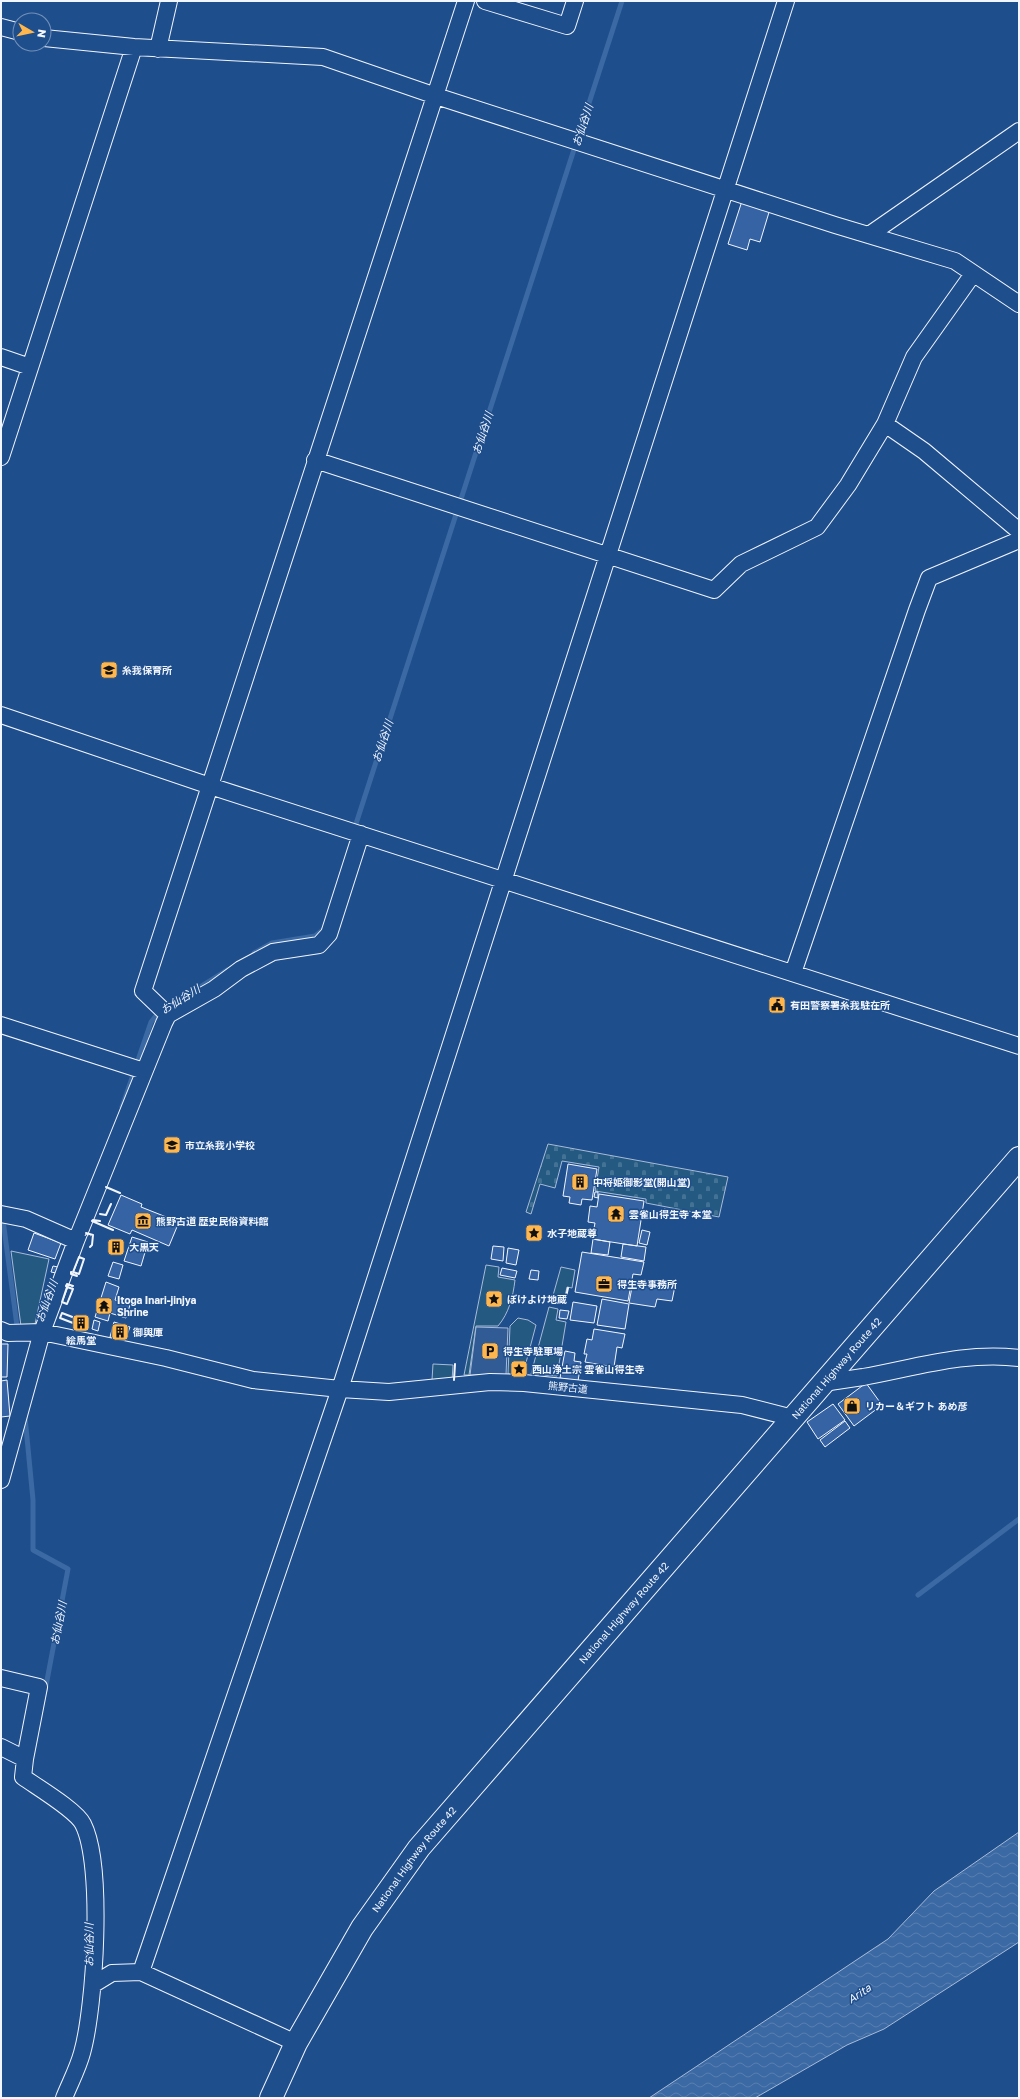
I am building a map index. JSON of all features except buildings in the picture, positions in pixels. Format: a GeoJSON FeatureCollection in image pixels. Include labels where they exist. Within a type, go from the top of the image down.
{"type":"FeatureCollection","features":[{"type":"Feature","properties":{"kind":"highway","name":"National Highway Route 42"},"geometry":{"type":"LineString","coordinates":[[271,2098],[296,2043],[362,1928],[419,1848],[1019,1158]]}},
{"type":"Feature","properties":{"kind":"street"},"geometry":{"type":"LineString","coordinates":[[158,49],[169,1]]}},
{"type":"Feature","properties":{"kind":"street"},"geometry":{"type":"LineString","coordinates":[[168,1015],[143,991],[466,1]]}},
{"type":"Feature","properties":{"kind":"street"},"geometry":{"type":"LineString","coordinates":[[485,1],[567,26],[575,1]]}},
{"type":"Feature","properties":{"kind":"street"},"geometry":{"type":"LineString","coordinates":[[141,1972],[340,1389],[786,1]]}},
{"type":"Feature","properties":{"kind":"street"},"geometry":{"type":"LineString","coordinates":[[1,27],[12,30]]}},
{"type":"Feature","properties":{"kind":"street"},"geometry":{"type":"LineString","coordinates":[[52,39],[134,48],[323,57],[436,96],[869,235],[955,261],[1019,304]]}},
{"type":"Feature","properties":{"kind":"street"},"geometry":{"type":"LineString","coordinates":[[1,456],[134,48]]}},
{"type":"Feature","properties":{"kind":"street"},"geometry":{"type":"LineString","coordinates":[[869,235],[1019,131]]}},
{"type":"Feature","properties":{"kind":"street"},"geometry":{"type":"LineString","coordinates":[[315,460],[714,590],[741,564],[817,527],[848,485],[885,424],[914,357],[974,274]]}},
{"type":"Feature","properties":{"kind":"street"},"geometry":{"type":"LineString","coordinates":[[1,357],[30,367]]}},
{"type":"Feature","properties":{"kind":"street"},"geometry":{"type":"LineString","coordinates":[[885,424],[924,451],[1019,532]]}},
{"type":"Feature","properties":{"kind":"street"},"geometry":{"type":"LineString","coordinates":[[793,973],[914,617],[929,578],[1019,540]]}},
{"type":"Feature","properties":{"kind":"street"},"geometry":{"type":"LineString","coordinates":[[1,715],[210,786],[1019,1046]]}},
{"type":"Feature","properties":{"kind":"street"},"geometry":{"type":"LineString","coordinates":[[1,1480],[42,1332],[76,1241],[168,1015],[214,989],[241,969],[273,952],[319,945],[329,934],[361,834]]}},
{"type":"Feature","properties":{"kind":"street"},"geometry":{"type":"LineString","coordinates":[[1,1025],[144,1071]]}},
{"type":"Feature","properties":{"kind":"street"},"geometry":{"type":"LineString","coordinates":[[1,1214],[26,1219],[76,1241]]}},
{"type":"Feature","properties":{"kind":"street","name":"熊野古道"},"geometry":{"type":"LineString","coordinates":[[1,1330],[8,1333],[42,1332],[166,1358],[253,1380],[340,1389],[389,1392],[490,1382],[524,1383],[742,1405],[793,1418]]}},
{"type":"Feature","properties":{"kind":"street"},"geometry":{"type":"LineString","coordinates":[[823,1383],[863,1377],[924,1363],[981,1357],[1019,1358]]}},
{"type":"Feature","properties":{"kind":"street"},"geometry":{"type":"LineString","coordinates":[[1,1678],[39,1687],[23,1777],[74,1814],[82,1823],[91,1853],[94,1894],[94,1984],[82,2052],[64,2098]]}},
{"type":"Feature","properties":{"kind":"street"},"geometry":{"type":"LineString","coordinates":[[1,1747],[26,1758]]}},
{"type":"Feature","properties":{"kind":"street"},"geometry":{"type":"LineString","coordinates":[[94,1984],[112,1973],[141,1972],[296,2043]]}},
{"type":"Feature","properties":{"kind":"green space"},"geometry":{"type":"Polygon","coordinates":[[[548,1144],[728,1177],[719,1217],[646,1203],[646,1199],[595,1191],[599,1167],[562,1161],[555,1188],[540,1184],[531,1214],[526,1212],[548,1144]]]}},
{"type":"Feature","properties":{"kind":"green space"},"geometry":{"type":"Polygon","coordinates":[[[11,1251],[49,1259],[35,1324],[21,1326],[11,1251]]]}},
{"type":"Feature","properties":{"kind":"green space"},"geometry":{"type":"Polygon","coordinates":[[[486,1265],[499,1267],[498,1277],[515,1280],[513,1293],[508,1310],[498,1326],[476,1326],[469,1375],[464,1375],[486,1265]]]}},
{"type":"Feature","properties":{"kind":"green space"},"geometry":{"type":"Polygon","coordinates":[[[561,1267],[575,1270],[572,1288],[567,1287],[564,1301],[552,1299],[561,1267]]]}},
{"type":"Feature","properties":{"kind":"green space"},"geometry":{"type":"Polygon","coordinates":[[[549,1307],[558,1309],[556,1320],[566,1322],[557,1376],[531,1374],[549,1307]]]}},
{"type":"Feature","properties":{"kind":"green space"},"geometry":{"type":"Polygon","coordinates":[[[518,1318],[528,1320],[536,1325],[523,1374],[508,1374],[510,1326],[518,1318]]]}},
{"type":"Feature","properties":{"kind":"green space"},"geometry":{"type":"Polygon","coordinates":[[[433,1364],[453,1365],[452,1381],[432,1380],[433,1364]]]}},
{"type":"Feature","properties":{"kind":"shaded area","name":"得生寺駐車場"},"geometry":{"type":"Polygon","coordinates":[[[476,1327],[508,1328],[506,1375],[470,1375],[476,1327]]]}},
{"type":"Feature","properties":{"kind":"water","name":"Arita"},"geometry":{"type":"Polygon","coordinates":[[[1019,1832],[1019,1942],[884,2029],[847,2045],[755,2098],[649,2098],[888,1939],[934,1891],[1019,1832]]]}},
{"type":"Feature","properties":{"kind":"waterway","name":"お仙谷川"},"geometry":{"type":"LineString","coordinates":[[354,830],[622,1]]}},
{"type":"Feature","properties":{"kind":"waterway","name":"お仙谷川"},"geometry":{"type":"LineString","coordinates":[[254,953],[272,943],[315,936],[324,929]]}},
{"type":"Feature","properties":{"kind":"waterway","name":"お仙谷川"},"geometry":{"type":"LineString","coordinates":[[176,1002],[227,970]]}},
{"type":"Feature","properties":{"kind":"waterway","name":"お仙谷川"},"geometry":{"type":"LineString","coordinates":[[122,1107],[151,1022],[160,1011]]}},
{"type":"Feature","properties":{"kind":"waterway"},"geometry":{"type":"LineString","coordinates":[[3,1220],[17,1326]]}},
{"type":"Feature","properties":{"kind":"waterway","name":"お仙谷川"},"geometry":{"type":"LineString","coordinates":[[25,1417],[33,1500],[33,1550],[68,1569],[45,1691]]}},
{"type":"Feature","properties":{"kind":"waterway"},"geometry":{"type":"LineString","coordinates":[[918,1595],[1019,1519]]}},
{"type":"Feature","properties":{"kind":"fence"},"geometry":{"type":"LineString","coordinates":[[85,1236],[86,1234],[91,1236]]}},
{"type":"Feature","properties":{"kind":"fence"},"geometry":{"type":"LineString","coordinates":[[72,1271],[71,1273],[77,1275]]}},
{"type":"Feature","properties":{"kind":"fence"},"geometry":{"type":"LineString","coordinates":[[66,1287],[67,1285],[73,1287]]}},
{"type":"Feature","properties":{"kind":"wall"},"geometry":{"type":"LineString","coordinates":[[106,1187],[120,1193]]}},
{"type":"Feature","properties":{"kind":"wall"},"geometry":{"type":"LineString","coordinates":[[100,1214],[106,1215],[111,1204]]}},
{"type":"Feature","properties":{"kind":"wall"},"geometry":{"type":"LineString","coordinates":[[100,1221],[92,1221],[113,1230]]}},
{"type":"Feature","properties":{"kind":"wall"},"geometry":{"type":"LineString","coordinates":[[86,1233],[93,1235],[92,1245],[90,1247]]}},
{"type":"Feature","properties":{"kind":"wall"},"geometry":{"type":"LineString","coordinates":[[79,1257],[84,1259],[79,1274],[73,1272],[79,1257]]}},
{"type":"Feature","properties":{"kind":"wall"},"geometry":{"type":"LineString","coordinates":[[71,1272],[71,1274],[77,1276]]}},
{"type":"Feature","properties":{"kind":"wall"},"geometry":{"type":"LineString","coordinates":[[66,1286],[67,1284],[73,1286]]}},
{"type":"Feature","properties":{"kind":"wall"},"geometry":{"type":"LineString","coordinates":[[67,1287],[73,1289],[67,1304],[62,1302],[67,1287]]}},
{"type":"Feature","properties":{"kind":"wall"},"geometry":{"type":"LineString","coordinates":[[565,1301],[568,1288]]}},
{"type":"Feature","properties":{"kind":"wall"},"geometry":{"type":"LineString","coordinates":[[62,1313],[75,1318],[73,1323],[60,1318],[62,1313]]}},
{"type":"Feature","properties":{"kind":"wall"},"geometry":{"type":"LineString","coordinates":[[454,1380],[455,1364]]}},
{"type":"Feature","properties":{"kind":"place","name":"糸我保育所"},"geometry":{"type":"Point","coordinates":[109,670]}},
{"type":"Feature","properties":{"kind":"place","name":"有田警察署糸我駐在所"},"geometry":{"type":"Point","coordinates":[777,1005]}},
{"type":"Feature","properties":{"kind":"place","name":"市立糸我小学校"},"geometry":{"type":"Point","coordinates":[172,1145]}},
{"type":"Feature","properties":{"kind":"place","name":"中将姫御影堂(開山堂)"},"geometry":{"type":"Point","coordinates":[580,1182]}},
{"type":"Feature","properties":{"kind":"place","name":"雲雀山得生寺 本堂"},"geometry":{"type":"Point","coordinates":[616,1214]}},
{"type":"Feature","properties":{"kind":"place","name":"熊野古道 歴史民俗資料館"},"geometry":{"type":"Point","coordinates":[143,1221]}},
{"type":"Feature","properties":{"kind":"place","name":"水子地蔵尊"},"geometry":{"type":"Point","coordinates":[534,1233]}},
{"type":"Feature","properties":{"kind":"place","name":"大黒天"},"geometry":{"type":"Point","coordinates":[116,1247]}},
{"type":"Feature","properties":{"kind":"place","name":"得生寺事務所"},"geometry":{"type":"Point","coordinates":[604,1284]}},
{"type":"Feature","properties":{"kind":"place","name":"ぼけよけ地蔵"},"geometry":{"type":"Point","coordinates":[494,1299]}},
{"type":"Feature","properties":{"kind":"place","name":"Itoga Inari-jinjya Shrine"},"geometry":{"type":"Point","coordinates":[104,1306]}},
{"type":"Feature","properties":{"kind":"place","name":"絵馬堂"},"geometry":{"type":"Point","coordinates":[81,1323]}},
{"type":"Feature","properties":{"kind":"place","name":"御輿庫"},"geometry":{"type":"Point","coordinates":[120,1332]}},
{"type":"Feature","properties":{"kind":"place","name":"得生寺駐車場"},"geometry":{"type":"Point","coordinates":[490,1351]}},
{"type":"Feature","properties":{"kind":"place","name":"西山浄土宗 雲雀山得生寺"},"geometry":{"type":"Point","coordinates":[519,1369]}},
{"type":"Feature","properties":{"kind":"place","name":"リカー＆ギフト あめ彦"},"geometry":{"type":"Point","coordinates":[852,1406]}}]}
